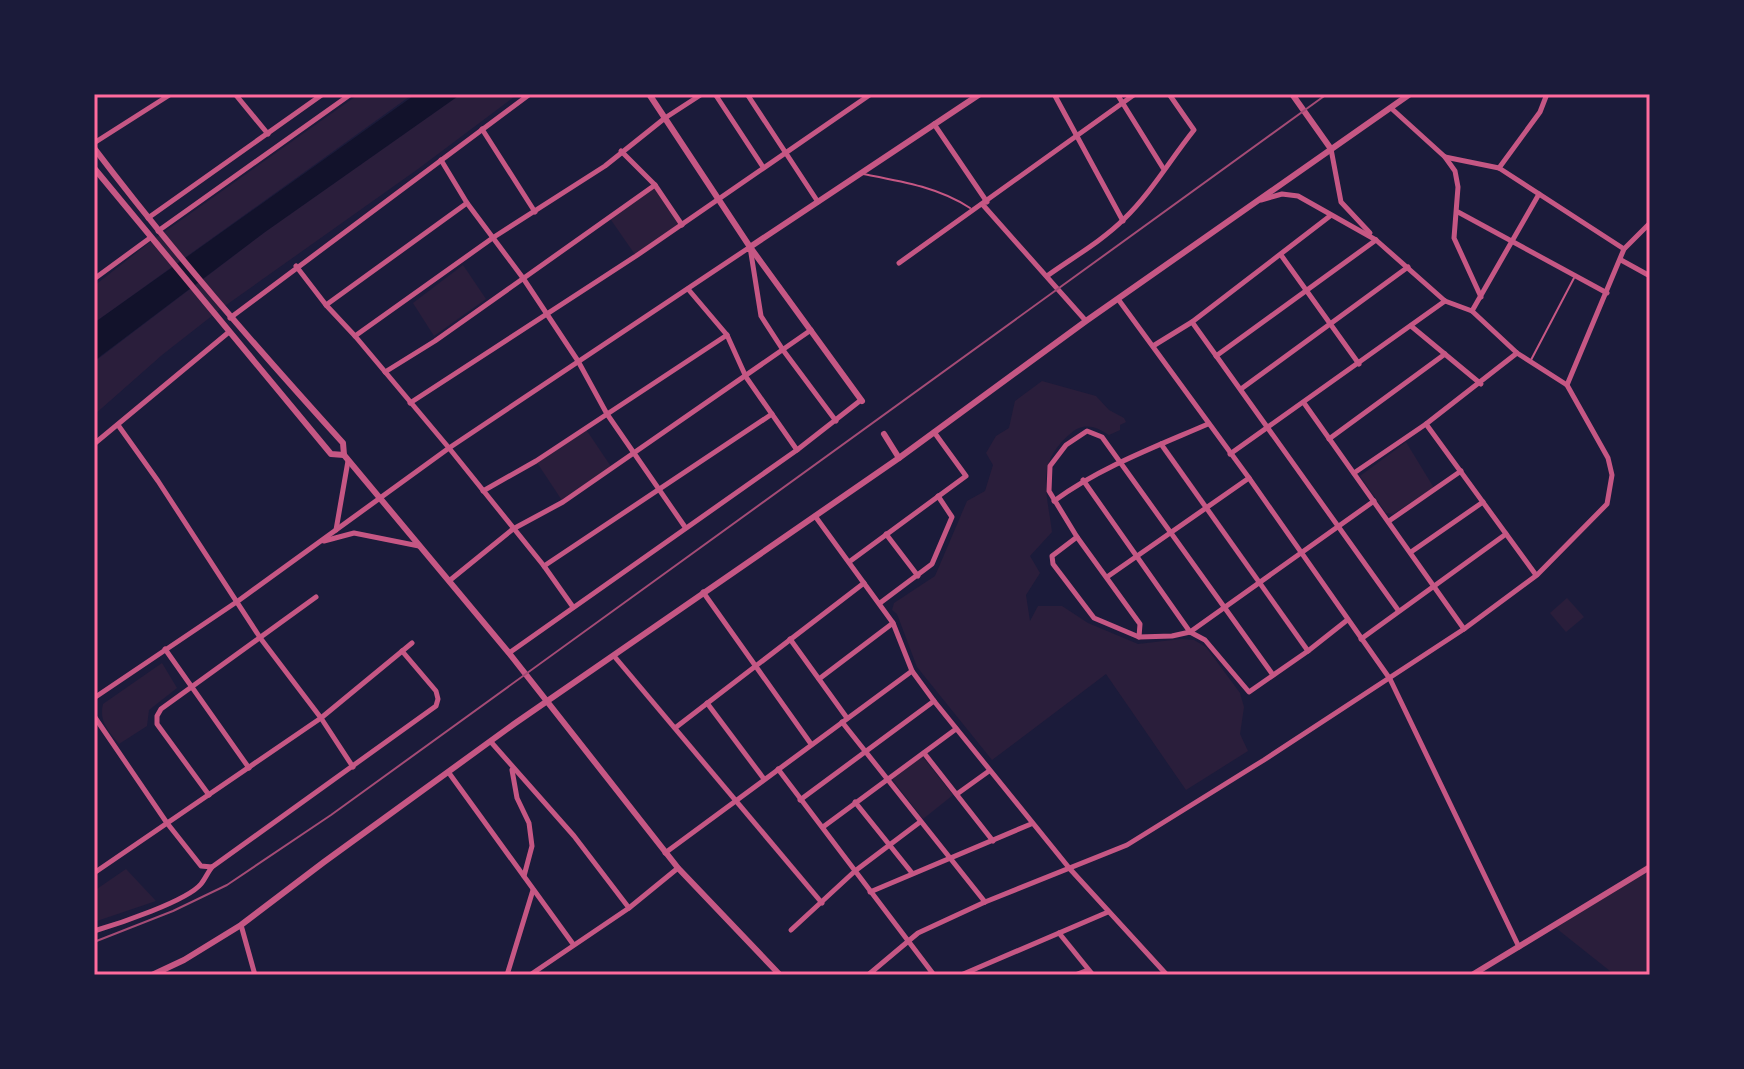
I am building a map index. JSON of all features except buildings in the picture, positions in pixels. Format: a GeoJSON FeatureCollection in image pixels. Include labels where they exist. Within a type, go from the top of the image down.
{"type":"FeatureCollection","features":[{"type":"Feature","properties":{"kind":"street"},"geometry":{"type":"LineString","coordinates":[[171,94],[94,146],[163,239],[343,443],[346,458],[336,531]]}},
{"type":"Feature","properties":{"kind":"street"},"geometry":{"type":"LineString","coordinates":[[235,94],[268,134]]}},
{"type":"Feature","properties":{"kind":"street"},"geometry":{"type":"LineString","coordinates":[[148,219],[323,94]]}},
{"type":"Feature","properties":{"kind":"street"},"geometry":{"type":"LineString","coordinates":[[158,232],[351,94]]}},
{"type":"Feature","properties":{"kind":"street"},"geometry":{"type":"LineString","coordinates":[[230,318],[530,94]]}},
{"type":"Feature","properties":{"kind":"street"},"geometry":{"type":"LineString","coordinates":[[509,653],[797,450],[861,401],[750,247],[649,94]]}},
{"type":"Feature","properties":{"kind":"street"},"geometry":{"type":"LineString","coordinates":[[355,336],[494,237],[605,166],[665,118],[702,94]]}},
{"type":"Feature","properties":{"kind":"street"},"geometry":{"type":"LineString","coordinates":[[715,94],[763,167]]}},
{"type":"Feature","properties":{"kind":"street"},"geometry":{"type":"LineString","coordinates":[[747,94],[818,202]]}},
{"type":"Feature","properties":{"kind":"street"},"geometry":{"type":"LineString","coordinates":[[410,403],[682,225],[871,94]]}},
{"type":"Feature","properties":{"kind":"street"},"geometry":{"type":"LineString","coordinates":[[94,698],[238,601],[449,448],[980,94]]}},
{"type":"Feature","properties":{"kind":"street"},"geometry":{"type":"LineString","coordinates":[[1054,94],[1123,221]]}},
{"type":"Feature","properties":{"kind":"street"},"geometry":{"type":"LineString","coordinates":[[1117,94],[1163,168]]}},
{"type":"Feature","properties":{"kind":"street"},"geometry":{"type":"LineString","coordinates":[[899,263],[1135,94]]}},
{"type":"Feature","properties":{"kind":"street"},"geometry":{"type":"LineString","coordinates":[[1047,276],[1123,221],[1159,179],[1163,168],[1194,130],[1169,94]]}},
{"type":"Feature","properties":{"kind":"street"},"geometry":{"type":"LineString","coordinates":[[868,975],[908,940],[985,902],[1127,845],[1390,679],[1537,575],[1607,504],[1612,475],[1608,458],[1567,385],[1517,353],[1472,311],[1445,301],[1376,240],[1341,202],[1331,149],[1292,94]]}},
{"type":"Feature","properties":{"kind":"street"},"geometry":{"type":"LineString","coordinates":[[152,975],[184,960],[241,925],[491,742],[899,458],[1086,321],[1410,94]]}},
{"type":"Feature","properties":{"kind":"street"},"geometry":{"type":"LineString","coordinates":[[1499,168],[1540,112],[1547,94]]}},
{"type":"Feature","properties":{"kind":"street"},"geometry":{"type":"LineString","coordinates":[[1391,108],[1445,157],[1455,171],[1458,212],[1454,238],[1481,297]]}},
{"type":"Feature","properties":{"kind":"street"},"geometry":{"type":"LineString","coordinates":[[934,124],[985,204],[1086,321]]}},
{"type":"Feature","properties":{"kind":"street"},"geometry":{"type":"LineString","coordinates":[[482,129],[535,212]]}},
{"type":"Feature","properties":{"kind":"street"},"geometry":{"type":"LineString","coordinates":[[621,151],[655,185],[682,225]]}},
{"type":"Feature","properties":{"kind":"street"},"geometry":{"type":"LineString","coordinates":[[1445,157],[1499,168],[1624,249]]}},
{"type":"Feature","properties":{"kind":"street"},"geometry":{"type":"LineString","coordinates":[[441,160],[467,203],[523,278],[578,361],[607,414],[685,527]]}},
{"type":"Feature","properties":{"kind":"street"},"geometry":{"type":"LineString","coordinates":[[94,168],[331,454],[346,458],[381,499],[509,653],[665,853],[780,975]]}},
{"type":"Feature","properties":{"kind":"street"},"geometry":{"type":"LineString","coordinates":[[385,372],[435,341],[655,185]]}},
{"type":"Feature","properties":{"kind":"street"},"geometry":{"type":"LineString","coordinates":[[1472,311],[1540,193]]}},
{"type":"Feature","properties":{"kind":"street"},"geometry":{"type":"LineString","coordinates":[[1259,201],[1288,194],[1298,196],[1376,240]]}},
{"type":"Feature","properties":{"kind":"street"},"geometry":{"type":"LineString","coordinates":[[326,305],[467,203]]}},
{"type":"Feature","properties":{"kind":"street"},"geometry":{"type":"LineString","coordinates":[[1458,212],[1607,293]]}},
{"type":"Feature","properties":{"kind":"street"},"geometry":{"type":"LineString","coordinates":[[1153,346],[1192,322],[1330,216]]}},
{"type":"Feature","properties":{"kind":"street"},"geometry":{"type":"LineString","coordinates":[[1567,385],[1624,249],[1650,223]]}},
{"type":"Feature","properties":{"kind":"street"},"geometry":{"type":"LineString","coordinates":[[94,279],[150,238]]}},
{"type":"Feature","properties":{"kind":"street"},"geometry":{"type":"LineString","coordinates":[[1216,356],[1376,240]]}},
{"type":"Feature","properties":{"kind":"street"},"geometry":{"type":"LineString","coordinates":[[750,247],[761,316],[836,421]]}},
{"type":"Feature","properties":{"kind":"street"},"geometry":{"type":"LineString","coordinates":[[1281,255],[1359,364]]}},
{"type":"Feature","properties":{"kind":"street"},"geometry":{"type":"LineString","coordinates":[[1621,260],[1650,276]]}},
{"type":"Feature","properties":{"kind":"street"},"geometry":{"type":"LineString","coordinates":[[296,266],[449,448],[573,607]]}},
{"type":"Feature","properties":{"kind":"street"},"geometry":{"type":"LineString","coordinates":[[1241,389],[1408,266]]}},
{"type":"Feature","properties":{"kind":"street"},"geometry":{"type":"LineString","coordinates":[[688,289],[727,335],[746,377],[797,450]]}},
{"type":"Feature","properties":{"kind":"street"},"geometry":{"type":"LineString","coordinates":[[1118,299],[1390,679],[1519,947]]}},
{"type":"Feature","properties":{"kind":"street"},"geometry":{"type":"LineString","coordinates":[[1230,454],[1445,301]]}},
{"type":"Feature","properties":{"kind":"street"},"geometry":{"type":"LineString","coordinates":[[1192,322],[1398,610]]}},
{"type":"Feature","properties":{"kind":"street"},"geometry":{"type":"LineString","coordinates":[[1411,326],[1481,384]]}},
{"type":"Feature","properties":{"kind":"street"},"geometry":{"type":"LineString","coordinates":[[449,581],[513,529],[563,502],[811,330]]}},
{"type":"Feature","properties":{"kind":"street"},"geometry":{"type":"LineString","coordinates":[[94,444],[229,332]]}},
{"type":"Feature","properties":{"kind":"street"},"geometry":{"type":"LineString","coordinates":[[483,491],[536,461],[727,335]]}},
{"type":"Feature","properties":{"kind":"street"},"geometry":{"type":"LineString","coordinates":[[1354,473],[1481,384],[1517,353]]}},
{"type":"Feature","properties":{"kind":"street"},"geometry":{"type":"LineString","coordinates":[[1329,439],[1445,354]]}},
{"type":"Feature","properties":{"kind":"street"},"geometry":{"type":"LineString","coordinates":[[1304,403],[1464,629]]}},
{"type":"Feature","properties":{"kind":"street"},"geometry":{"type":"LineString","coordinates":[[544,566],[772,414]]}},
{"type":"Feature","properties":{"kind":"street"},"geometry":{"type":"LineString","coordinates":[[1054,501],[1083,480],[1121,461],[1208,424]]}},
{"type":"Feature","properties":{"kind":"street"},"geometry":{"type":"LineString","coordinates":[[1426,424],[1537,575]]}},
{"type":"Feature","properties":{"kind":"street"},"geometry":{"type":"LineString","coordinates":[[118,425],[261,639],[321,718],[353,767]]}},
{"type":"Feature","properties":{"kind":"street"},"geometry":{"type":"LineString","coordinates":[[1139,637],[1140,624],[1077,537],[1049,491],[1050,466],[1066,445],[1087,431],[1102,437],[1121,461],[1273,675]]}},
{"type":"Feature","properties":{"kind":"street"},"geometry":{"type":"LineString","coordinates":[[849,562],[966,476],[934,432]]}},
{"type":"Feature","properties":{"kind":"street"},"geometry":{"type":"LineString","coordinates":[[884,434],[899,458]]}},
{"type":"Feature","properties":{"kind":"street"},"geometry":{"type":"LineString","coordinates":[[1161,444],[1308,651]]}},
{"type":"Feature","properties":{"kind":"street"},"geometry":{"type":"LineString","coordinates":[[1389,521],[1461,471]]}},
{"type":"Feature","properties":{"kind":"street"},"geometry":{"type":"LineString","coordinates":[[1107,577],[1249,478]]}},
{"type":"Feature","properties":{"kind":"street"},"geometry":{"type":"LineString","coordinates":[[1083,480],[1190,632],[1205,640],[1249,692],[1346,621]]}},
{"type":"Feature","properties":{"kind":"street"},"geometry":{"type":"LineString","coordinates":[[880,603],[932,564],[952,517],[938,496]]}},
{"type":"Feature","properties":{"kind":"street"},"geometry":{"type":"LineString","coordinates":[[1077,537],[1052,556],[1053,564],[1094,618],[1139,637],[1172,636],[1190,632],[1374,501]]}},
{"type":"Feature","properties":{"kind":"street"},"geometry":{"type":"LineString","coordinates":[[1411,552],[1483,502]]}},
{"type":"Feature","properties":{"kind":"street"},"geometry":{"type":"LineString","coordinates":[[814,515],[893,623],[912,671],[934,701],[1070,869],[1167,975]]}},
{"type":"Feature","properties":{"kind":"street"},"geometry":{"type":"LineString","coordinates":[[319,543],[354,533],[420,546]]}},
{"type":"Feature","properties":{"kind":"street"},"geometry":{"type":"LineString","coordinates":[[886,534],[918,576]]}},
{"type":"Feature","properties":{"kind":"street"},"geometry":{"type":"LineString","coordinates":[[1361,639],[1506,534]]}},
{"type":"Feature","properties":{"kind":"street"},"geometry":{"type":"LineString","coordinates":[[675,728],[864,583]]}},
{"type":"Feature","properties":{"kind":"street"},"geometry":{"type":"LineString","coordinates":[[703,592],[811,744]]}},
{"type":"Feature","properties":{"kind":"street"},"geometry":{"type":"LineString","coordinates":[[209,795],[157,724],[157,716],[161,709],[316,597]]}},
{"type":"Feature","properties":{"kind":"street"},"geometry":{"type":"LineString","coordinates":[[819,679],[893,623]]}},
{"type":"Feature","properties":{"kind":"street"},"geometry":{"type":"LineString","coordinates":[[790,639],[865,752],[985,902]]}},
{"type":"Feature","properties":{"kind":"street"},"geometry":{"type":"LineString","coordinates":[[94,873],[321,718],[412,643]]}},
{"type":"Feature","properties":{"kind":"street"},"geometry":{"type":"LineString","coordinates":[[165,649],[249,768]]}},
{"type":"Feature","properties":{"kind":"street"},"geometry":{"type":"LineString","coordinates":[[94,931],[128,920],[200,886],[212,867],[436,706],[436,691],[402,651]]}},
{"type":"Feature","properties":{"kind":"street"},"geometry":{"type":"LineString","coordinates":[[614,656],[822,903]]}},
{"type":"Feature","properties":{"kind":"street"},"geometry":{"type":"LineString","coordinates":[[665,853],[912,671]]}},
{"type":"Feature","properties":{"kind":"street"},"geometry":{"type":"LineString","coordinates":[[800,800],[934,701]]}},
{"type":"Feature","properties":{"kind":"street"},"geometry":{"type":"LineString","coordinates":[[707,703],[764,780]]}},
{"type":"Feature","properties":{"kind":"street"},"geometry":{"type":"LineString","coordinates":[[94,716],[167,823],[201,866],[212,867]]}},
{"type":"Feature","properties":{"kind":"street"},"geometry":{"type":"LineString","coordinates":[[823,827],[956,729]]}},
{"type":"Feature","properties":{"kind":"street"},"geometry":{"type":"LineString","coordinates":[[491,742],[574,836],[629,908]]}},
{"type":"Feature","properties":{"kind":"street"},"geometry":{"type":"LineString","coordinates":[[924,753],[993,841]]}},
{"type":"Feature","properties":{"kind":"street"},"geometry":{"type":"LineString","coordinates":[[511,768],[517,798],[529,823],[532,846],[524,877]]}},
{"type":"Feature","properties":{"kind":"street"},"geometry":{"type":"LineString","coordinates":[[778,769],[934,975]]}},
{"type":"Feature","properties":{"kind":"street"},"geometry":{"type":"LineString","coordinates":[[957,794],[989,771]]}},
{"type":"Feature","properties":{"kind":"street"},"geometry":{"type":"LineString","coordinates":[[449,773],[573,944]]}},
{"type":"Feature","properties":{"kind":"street"},"geometry":{"type":"LineString","coordinates":[[855,802],[912,874]]}},
{"type":"Feature","properties":{"kind":"street"},"geometry":{"type":"LineString","coordinates":[[791,930],[855,871],[920,822]]}},
{"type":"Feature","properties":{"kind":"street"},"geometry":{"type":"LineString","coordinates":[[870,892],[1032,824]]}},
{"type":"Feature","properties":{"kind":"street"},"geometry":{"type":"LineString","coordinates":[[1472,975],[1650,867]]}},
{"type":"Feature","properties":{"kind":"street"},"geometry":{"type":"LineString","coordinates":[[530,975],[629,908],[678,868]]}},
{"type":"Feature","properties":{"kind":"street"},"geometry":{"type":"LineString","coordinates":[[507,975],[533,890]]}},
{"type":"Feature","properties":{"kind":"street"},"geometry":{"type":"LineString","coordinates":[[961,975],[1108,912]]}},
{"type":"Feature","properties":{"kind":"street"},"geometry":{"type":"LineString","coordinates":[[241,925],[255,975]]}},
{"type":"Feature","properties":{"kind":"street"},"geometry":{"type":"LineString","coordinates":[[1059,933],[1091,972],[1075,975]]}},
{"type":"Feature","properties":{"kind":"lane"},"geometry":{"type":"LineString","coordinates":[[861,174],[913,184],[954,197],[975,211]]}},
{"type":"Feature","properties":{"kind":"lane"},"geometry":{"type":"LineString","coordinates":[[1531,360],[1574,277]]}},
{"type":"Feature","properties":{"kind":"shaded area"},"geometry":{"type":"Polygon","coordinates":[[[359,94],[413,94],[94,323],[94,286],[150,242],[359,94]]]}},
{"type":"Feature","properties":{"kind":"shaded area"},"geometry":{"type":"Polygon","coordinates":[[[416,94],[461,94],[265,232],[94,361],[94,323],[416,94]]]}},
{"type":"Feature","properties":{"kind":"shaded area"},"geometry":{"type":"Polygon","coordinates":[[[461,94],[518,94],[222,308],[162,355],[94,415],[94,362],[265,232],[461,94]]]}},
{"type":"Feature","properties":{"kind":"shaded area"},"geometry":{"type":"Polygon","coordinates":[[[655,185],[682,225],[636,256],[609,217],[655,185]]]}},
{"type":"Feature","properties":{"kind":"shaded area"},"geometry":{"type":"Polygon","coordinates":[[[463,265],[486,299],[434,336],[413,303],[463,265]]]}},
{"type":"Feature","properties":{"kind":"shaded area"},"geometry":{"type":"Polygon","coordinates":[[[1042,381],[1096,396],[1126,422],[1120,425],[1120,430],[1109,435],[1094,428],[1080,428],[1059,445],[1052,456],[1046,491],[1052,532],[1030,556],[1040,573],[1026,595],[1030,621],[1038,606],[1062,606],[1088,623],[1138,644],[1181,639],[1194,640],[1206,647],[1240,693],[1244,707],[1240,734],[1248,751],[1186,790],[1106,674],[992,760],[917,667],[897,614],[892,610],[894,603],[935,576],[967,501],[985,491],[993,465],[986,453],[996,436],[1009,428],[1015,401],[1042,381]]]}},
{"type":"Feature","properties":{"kind":"shaded area"},"geometry":{"type":"Polygon","coordinates":[[[585,428],[612,468],[563,502],[536,461],[585,428]]]}},
{"type":"Feature","properties":{"kind":"shaded area"},"geometry":{"type":"Polygon","coordinates":[[[1406,442],[1434,488],[1393,514],[1386,513],[1360,476],[1406,442]]]}},
{"type":"Feature","properties":{"kind":"shaded area"},"geometry":{"type":"Polygon","coordinates":[[[1567,598],[1584,617],[1566,632],[1550,613],[1567,598]]]}},
{"type":"Feature","properties":{"kind":"shaded area"},"geometry":{"type":"Polygon","coordinates":[[[162,663],[177,688],[149,710],[147,726],[119,744],[103,721],[103,704],[162,663]]]}},
{"type":"Feature","properties":{"kind":"shaded area"},"geometry":{"type":"Polygon","coordinates":[[[922,756],[953,795],[923,819],[892,779],[922,756]]]}},
{"type":"Feature","properties":{"kind":"shaded area"},"geometry":{"type":"Polygon","coordinates":[[[1650,862],[1650,975],[1615,975],[1556,928],[1650,862]]]}},
{"type":"Feature","properties":{"kind":"shaded area"},"geometry":{"type":"Polygon","coordinates":[[[126,869],[156,901],[94,922],[94,891],[126,869]]]}},
{"type":"Feature","properties":{"kind":"railway"},"geometry":{"type":"LineString","coordinates":[[94,942],[173,911],[227,885],[331,815],[1327,94]]}}]}
